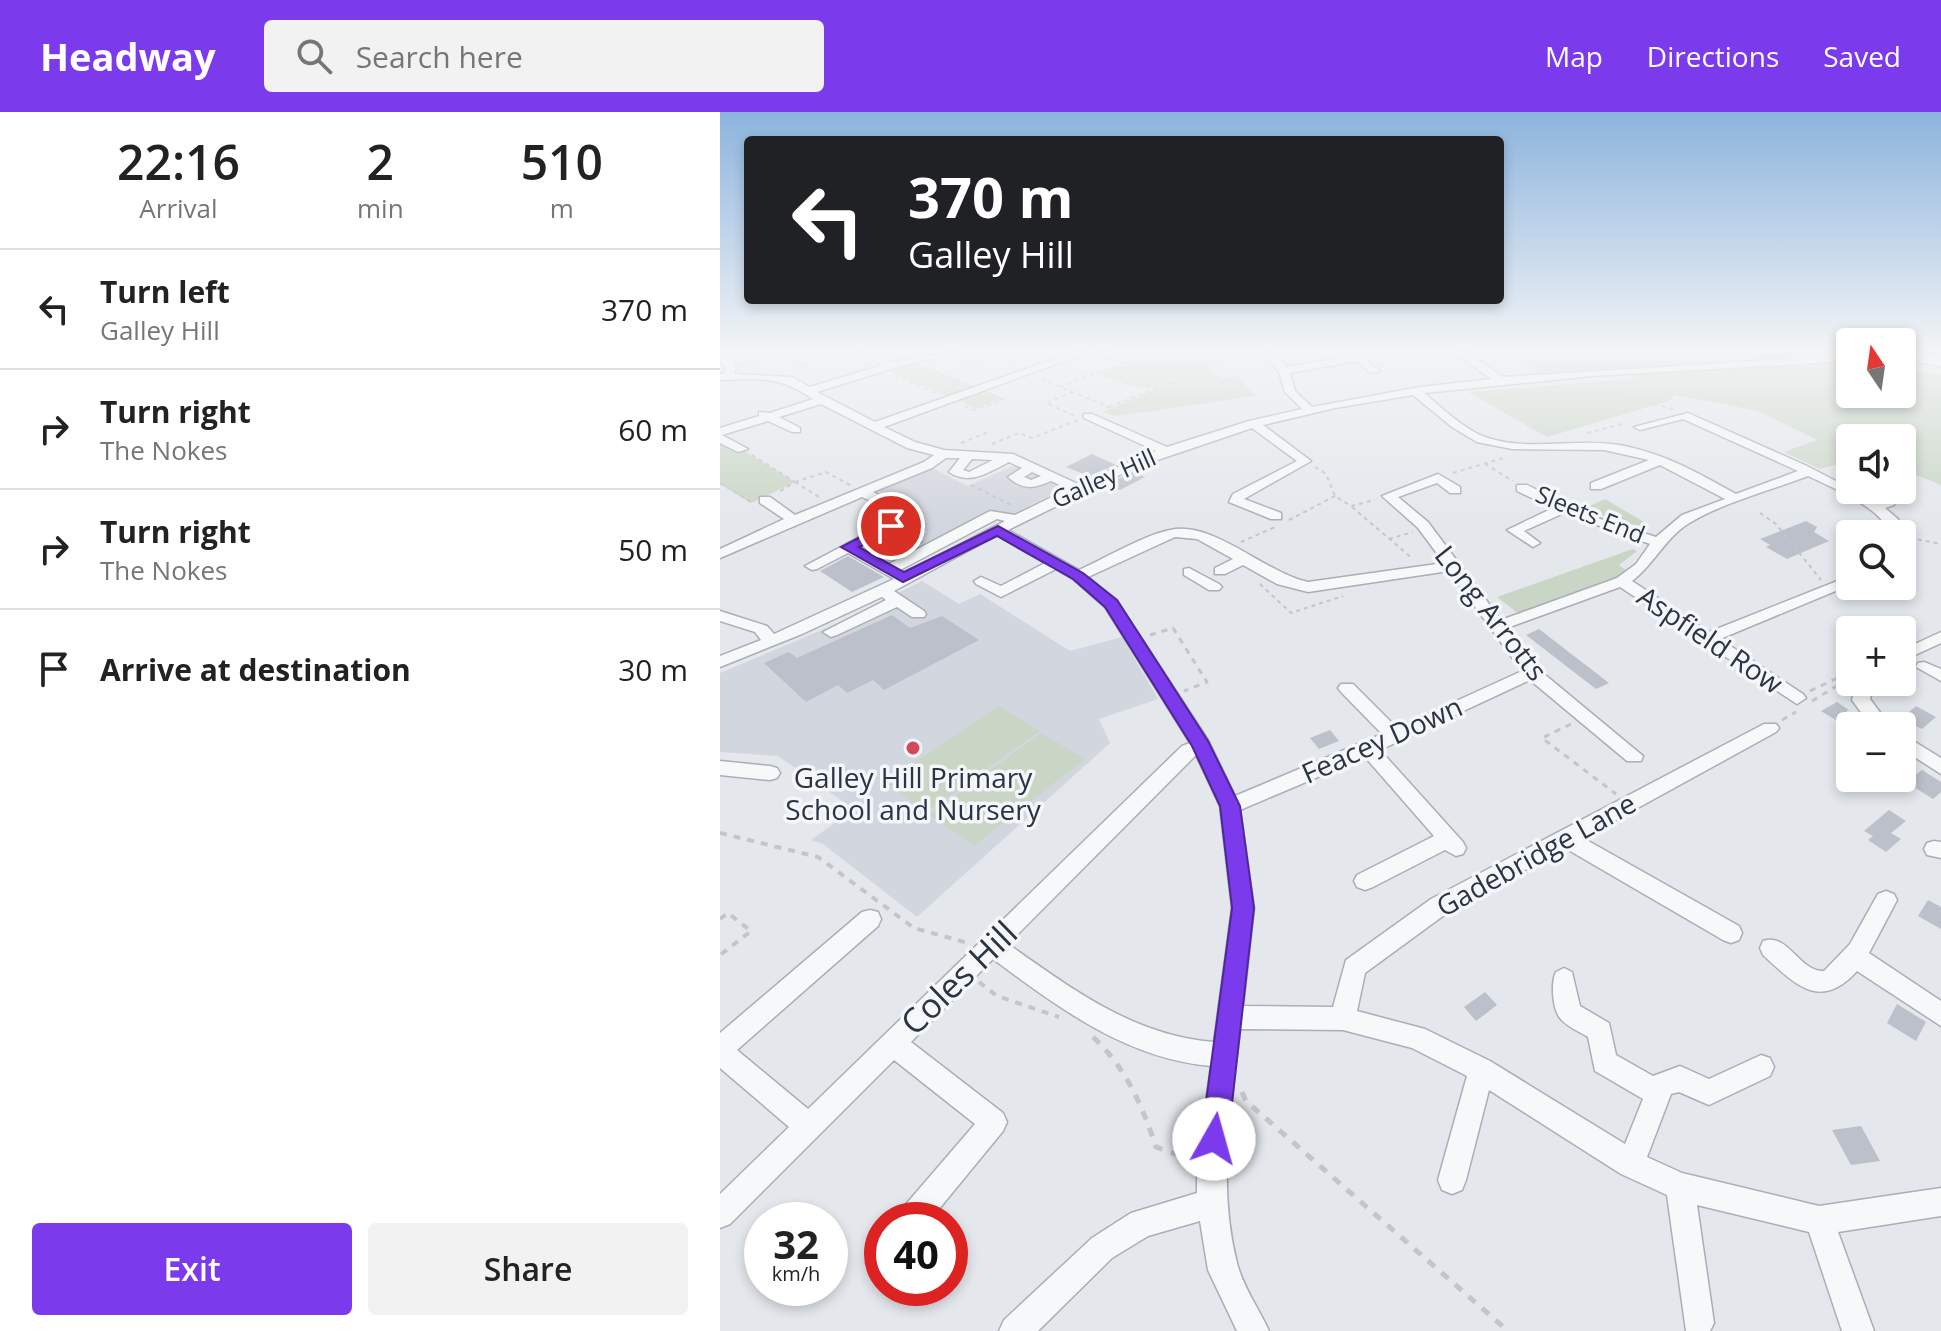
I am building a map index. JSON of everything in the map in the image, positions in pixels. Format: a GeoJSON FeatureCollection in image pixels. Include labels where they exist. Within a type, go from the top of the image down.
{"type":"FeatureCollection","features":[{"type":"Feature","properties":{"kind":"street"},"geometry":{"type":"LineString","coordinates":[[755,409],[796,430]]}},
{"type":"Feature","properties":{"kind":"street"},"geometry":{"type":"LineString","coordinates":[[720,435],[791,409]]}},
{"type":"Feature","properties":{"kind":"street"},"geometry":{"type":"LineString","coordinates":[[840,409],[911,445],[943,454],[1009,457],[1079,489]]}},
{"type":"Feature","properties":{"kind":"street"},"geometry":{"type":"LineString","coordinates":[[876,426],[926,409]]}},
{"type":"Feature","properties":{"kind":"street","name":"Galley Hill"},"geometry":{"type":"LineString","coordinates":[[720,662],[882,591],[896,574],[1167,451],[1253,423],[1316,409]]}},
{"type":"Feature","properties":{"kind":"street"},"geometry":{"type":"LineString","coordinates":[[1438,409],[1477,438],[1534,448],[1602,446],[1663,459],[1735,499]]}},
{"type":"Feature","properties":{"kind":"street"},"geometry":{"type":"LineString","coordinates":[[1636,424],[1684,415],[1700,421],[1812,474],[1873,507],[1890,520]]}},
{"type":"Feature","properties":{"kind":"street"},"geometry":{"type":"LineString","coordinates":[[1088,416],[1167,451]]}},
{"type":"Feature","properties":{"kind":"street"},"geometry":{"type":"LineString","coordinates":[[1253,423],[1305,461],[1238,497],[1236,502],[1276,516]]}},
{"type":"Feature","properties":{"kind":"street"},"geometry":{"type":"LineString","coordinates":[[720,435],[742,449]]}},
{"type":"Feature","properties":{"kind":"street"},"geometry":{"type":"LineString","coordinates":[[720,554],[928,465],[943,454]]}},
{"type":"Feature","properties":{"kind":"street"},"geometry":{"type":"LineString","coordinates":[[971,457],[955,470],[965,477],[1009,457]]}},
{"type":"Feature","properties":{"kind":"street"},"geometry":{"type":"LineString","coordinates":[[1596,486],[1663,459]]}},
{"type":"Feature","properties":{"kind":"street"},"geometry":{"type":"LineString","coordinates":[[1032,467],[1014,477],[1031,485],[1052,476]]}},
{"type":"Feature","properties":{"kind":"street"},"geometry":{"type":"LineString","coordinates":[[1496,627],[1622,581],[1641,567],[1658,542],[1687,518],[1812,474],[1836,474]]}},
{"type":"Feature","properties":{"kind":"street"},"geometry":{"type":"LineString","coordinates":[[1389,496],[1438,478],[1455,490]]}},
{"type":"Feature","properties":{"kind":"street","name":"Sleets End"},"geometry":{"type":"LineString","coordinates":[[1522,488],[1562,509],[1658,542]]}},
{"type":"Feature","properties":{"kind":"street"},"geometry":{"type":"LineString","coordinates":[[812,566],[912,515],[863,492]]}},
{"type":"Feature","properties":{"kind":"street","name":"Long Arrotts"},"geometry":{"type":"LineString","coordinates":[[1389,496],[1426,528],[1532,673],[1634,756]]}},
{"type":"Feature","properties":{"kind":"street"},"geometry":{"type":"LineString","coordinates":[[765,500],[794,520]]}},
{"type":"Feature","properties":{"kind":"street"},"geometry":{"type":"LineString","coordinates":[[1873,507],[1883,504]]}},
{"type":"Feature","properties":{"kind":"street"},"geometry":{"type":"LineString","coordinates":[[1533,543],[1514,530],[1562,509]]}},
{"type":"Feature","properties":{"kind":"street"},"geometry":{"type":"LineString","coordinates":[[848,547],[896,574],[995,514],[1023,517]]}},
{"type":"Feature","properties":{"kind":"street"},"geometry":{"type":"LineString","coordinates":[[998,530],[1078,576],[1111,604],[1201,745],[1230,806],[1243,908],[1211,1167],[1211,1203],[1223,1270],[1253,1331]]}},
{"type":"Feature","properties":{"kind":"street"},"geometry":{"type":"LineString","coordinates":[[1078,576],[1173,533],[1200,535],[1241,561],[1282,581],[1308,587],[1453,566]]}},
{"type":"Feature","properties":{"kind":"street"},"geometry":{"type":"LineString","coordinates":[[1207,577],[1241,561]]}},
{"type":"Feature","properties":{"kind":"street"},"geometry":{"type":"LineString","coordinates":[[981,581],[1001,592],[1057,563]]}},
{"type":"Feature","properties":{"kind":"street","name":"Aspfield Row"},"geometry":{"type":"LineString","coordinates":[[1622,581],[1797,698]]}},
{"type":"Feature","properties":{"kind":"street"},"geometry":{"type":"LineString","coordinates":[[1707,638],[1836,586]]}},
{"type":"Feature","properties":{"kind":"street"},"geometry":{"type":"LineString","coordinates":[[882,591],[918,614]]}},
{"type":"Feature","properties":{"kind":"street"},"geometry":{"type":"LineString","coordinates":[[831,632],[898,600]]}},
{"type":"Feature","properties":{"kind":"street"},"geometry":{"type":"LineString","coordinates":[[720,616],[761,629],[771,641]]}},
{"type":"Feature","properties":{"kind":"street"},"geometry":{"type":"LineString","coordinates":[[1916,649],[1941,637]]}},
{"type":"Feature","properties":{"kind":"street"},"geometry":{"type":"LineString","coordinates":[[1924,667],[1941,676]]}},
{"type":"Feature","properties":{"kind":"street","name":"Feacey Down"},"geometry":{"type":"LineString","coordinates":[[1230,806],[1368,748],[1532,673]]}},
{"type":"Feature","properties":{"kind":"street"},"geometry":{"type":"LineString","coordinates":[[1347,688],[1394,736]]}},
{"type":"Feature","properties":{"kind":"street","name":"Gadebridge Lane"},"geometry":{"type":"LineString","coordinates":[[1343,1019],[1354,967],[1439,906],[1770,728]]}},
{"type":"Feature","properties":{"kind":"street","name":"Coles Hill"},"geometry":{"type":"LineString","coordinates":[[720,1214],[1189,751],[1201,745]]}},
{"type":"Feature","properties":{"kind":"street"},"geometry":{"type":"LineString","coordinates":[[1365,881],[1451,844],[1368,748]]}},
{"type":"Feature","properties":{"kind":"street"},"geometry":{"type":"LineString","coordinates":[[1916,750],[1941,767]]}},
{"type":"Feature","properties":{"kind":"street"},"geometry":{"type":"LineString","coordinates":[[720,768],[770,773]]}},
{"type":"Feature","properties":{"kind":"street"},"geometry":{"type":"LineString","coordinates":[[1565,838],[1731,933]]}},
{"type":"Feature","properties":{"kind":"street"},"geometry":{"type":"LineString","coordinates":[[1771,948],[1819,983],[1832,980],[1856,957],[1886,900]]}},
{"type":"Feature","properties":{"kind":"street"},"geometry":{"type":"LineString","coordinates":[[807,1125],[720,1051],[870,919]]}},
{"type":"Feature","properties":{"kind":"street"},"geometry":{"type":"LineString","coordinates":[[993,946],[1096,1019],[1147,1043],[1225,1055]]}},
{"type":"Feature","properties":{"kind":"street"},"geometry":{"type":"LineString","coordinates":[[1856,957],[1941,1015]]}},
{"type":"Feature","properties":{"kind":"street"},"geometry":{"type":"LineString","coordinates":[[1564,979],[1569,1012],[1600,1031],[1604,1062],[1658,1093]]}},
{"type":"Feature","properties":{"kind":"street"},"geometry":{"type":"LineString","coordinates":[[1229,1017],[1343,1019],[1416,1037],[1481,1070],[1631,1164],[1680,1187],[1819,1220],[1941,1202]]}},
{"type":"Feature","properties":{"kind":"street"},"geometry":{"type":"LineString","coordinates":[[892,1043],[994,1122],[926,1202]]}},
{"type":"Feature","properties":{"kind":"street"},"geometry":{"type":"LineString","coordinates":[[1631,1164],[1663,1083],[1680,1079],[1709,1092],[1761,1067]]}},
{"type":"Feature","properties":{"kind":"street"},"geometry":{"type":"LineString","coordinates":[[1452,1180],[1481,1070]]}},
{"type":"Feature","properties":{"kind":"street"},"geometry":{"type":"LineString","coordinates":[[1680,1187],[1698,1323]]}},
{"type":"Feature","properties":{"kind":"street"},"geometry":{"type":"LineString","coordinates":[[1015,1331],[1102,1248],[1141,1223],[1211,1203]]}},
{"type":"Feature","properties":{"kind":"street"},"geometry":{"type":"LineString","coordinates":[[1819,1220],[1858,1331]]}},
{"type":"Feature","properties":{"kind":"path"},"geometry":{"type":"LineString","coordinates":[[971,457],[1019,433],[1032,438],[1081,419],[1059,409]]}},
{"type":"Feature","properties":{"kind":"path"},"geometry":{"type":"LineString","coordinates":[[1088,416],[1105,409]]}},
{"type":"Feature","properties":{"kind":"path"},"geometry":{"type":"LineString","coordinates":[[1661,414],[1675,410],[1671,409]]}},
{"type":"Feature","properties":{"kind":"path"},"geometry":{"type":"LineString","coordinates":[[1575,436],[1636,424]]}},
{"type":"Feature","properties":{"kind":"path"},"geometry":{"type":"LineString","coordinates":[[1438,478],[1534,448]]}},
{"type":"Feature","properties":{"kind":"path"},"geometry":{"type":"LineString","coordinates":[[742,449],[832,505]]}},
{"type":"Feature","properties":{"kind":"path"},"geometry":{"type":"LineString","coordinates":[[1305,461],[1326,474],[1335,496],[1351,506],[1425,570]]}},
{"type":"Feature","properties":{"kind":"path"},"geometry":{"type":"LineString","coordinates":[[1485,464],[1522,488]]}},
{"type":"Feature","properties":{"kind":"path"},"geometry":{"type":"LineString","coordinates":[[720,483],[755,504],[795,482],[826,472],[863,492]]}},
{"type":"Feature","properties":{"kind":"path"},"geometry":{"type":"LineString","coordinates":[[966,483],[1023,517]]}},
{"type":"Feature","properties":{"kind":"path"},"geometry":{"type":"LineString","coordinates":[[1351,506],[1389,496]]}},
{"type":"Feature","properties":{"kind":"path"},"geometry":{"type":"LineString","coordinates":[[1760,513],[1776,524],[1828,589]]}},
{"type":"Feature","properties":{"kind":"path"},"geometry":{"type":"LineString","coordinates":[[1389,539],[1426,528]]}},
{"type":"Feature","properties":{"kind":"path"},"geometry":{"type":"LineString","coordinates":[[1916,539],[1941,544]]}},
{"type":"Feature","properties":{"kind":"path"},"geometry":{"type":"LineString","coordinates":[[1135,640],[1173,628],[1207,682],[1172,696]]}},
{"type":"Feature","properties":{"kind":"path"},"geometry":{"type":"LineString","coordinates":[[1797,698],[1836,679]]}},
{"type":"Feature","properties":{"kind":"path"},"geometry":{"type":"LineString","coordinates":[[1585,717],[1542,738],[1617,794],[1628,789]]}},
{"type":"Feature","properties":{"kind":"path"},"geometry":{"type":"LineString","coordinates":[[720,833],[818,857],[914,928],[977,945],[983,940],[993,946]]}},
{"type":"Feature","properties":{"kind":"path"},"geometry":{"type":"LineString","coordinates":[[720,919],[728,913],[751,931],[720,955]]}},
{"type":"Feature","properties":{"kind":"path"},"geometry":{"type":"LineString","coordinates":[[965,972],[997,996],[1065,1019]]}},
{"type":"Feature","properties":{"kind":"path"},"geometry":{"type":"LineString","coordinates":[[1089,1034],[1113,1054],[1132,1082],[1156,1147],[1211,1167]]}},
{"type":"Feature","properties":{"kind":"path"},"geometry":{"type":"LineString","coordinates":[[1241,1090],[1246,1101],[1508,1331]]}},
{"type":"Feature","properties":{"kind":"shaded area"},"geometry":{"type":"Polygon","coordinates":[[[1018,464],[1067,487],[999,521],[988,515],[901,559],[864,544],[919,515],[879,491],[933,468],[967,486],[1018,464]]]}},
{"type":"Feature","properties":{"kind":"shaded area","name":"Galley Hill Primary School and Nursery"},"geometry":{"type":"Polygon","coordinates":[[[922,581],[959,604],[980,594],[1070,651],[1122,637],[1158,699],[1099,719],[1110,743],[917,917],[823,844],[811,840],[854,809],[778,756],[720,752],[720,673],[843,621],[922,581]]]}},
{"type":"Feature","properties":{"kind":"green space"},"geometry":{"type":"Polygon","coordinates":[[[1110,409],[1166,409],[1117,416],[1103,412],[1110,409]]]}},
{"type":"Feature","properties":{"kind":"green space"},"geometry":{"type":"Polygon","coordinates":[[[1498,409],[1642,409],[1547,437],[1498,409]]]}},
{"type":"Feature","properties":{"kind":"green space"},"geometry":{"type":"Polygon","coordinates":[[[1747,409],[1941,409],[1941,485],[1916,475],[1916,424],[1836,424],[1836,465],[1820,469],[1784,452],[1817,440],[1758,411],[1747,409]]]}},
{"type":"Feature","properties":{"kind":"green space"},"geometry":{"type":"Polygon","coordinates":[[[720,437],[795,482],[751,503],[720,484],[720,437]]]}},
{"type":"Feature","properties":{"kind":"green space"},"geometry":{"type":"Polygon","coordinates":[[[1605,499],[1649,525],[1643,532],[1633,529],[1634,525],[1583,509],[1605,499]]]}},
{"type":"Feature","properties":{"kind":"green space"},"geometry":{"type":"Polygon","coordinates":[[[1633,549],[1637,551],[1619,565],[1627,571],[1605,584],[1520,615],[1497,597],[1633,549]]]}},
{"type":"Feature","properties":{"kind":"green space"},"geometry":{"type":"Polygon","coordinates":[[[999,706],[1040,731],[926,812],[885,782],[999,706]]]}},
{"type":"Feature","properties":{"kind":"green space"},"geometry":{"type":"Polygon","coordinates":[[[1041,733],[1085,759],[974,846],[929,815],[1041,733]]]}},
{"type":"Feature","properties":{"kind":"building"},"geometry":{"type":"Polygon","coordinates":[[[1092,454],[1116,465],[1089,476],[1066,467],[1092,454]]]}},
{"type":"Feature","properties":{"kind":"building"},"geometry":{"type":"Polygon","coordinates":[[[1133,472],[1145,477],[1120,490],[1107,484],[1133,472]]]}},
{"type":"Feature","properties":{"kind":"building"},"geometry":{"type":"Polygon","coordinates":[[[1806,521],[1817,527],[1814,532],[1829,541],[1787,559],[1766,547],[1770,545],[1760,539],[1806,521]]]}},
{"type":"Feature","properties":{"kind":"building"},"geometry":{"type":"Polygon","coordinates":[[[901,531],[924,542],[889,561],[866,548],[901,531]]]}},
{"type":"Feature","properties":{"kind":"building"},"geometry":{"type":"Polygon","coordinates":[[[848,556],[884,577],[852,592],[820,571],[848,556]]]}},
{"type":"Feature","properties":{"kind":"building"},"geometry":{"type":"Polygon","coordinates":[[[892,615],[910,628],[942,616],[979,640],[884,690],[873,680],[847,693],[838,685],[806,702],[764,663],[789,652],[797,658],[892,615]]]}},
{"type":"Feature","properties":{"kind":"building"},"geometry":{"type":"Polygon","coordinates":[[[1539,629],[1609,683],[1596,689],[1526,635],[1539,629]]]}},
{"type":"Feature","properties":{"kind":"building"},"geometry":{"type":"Polygon","coordinates":[[[1837,702],[1849,710],[1836,712],[1836,720],[1821,711],[1837,702]]]}},
{"type":"Feature","properties":{"kind":"building"},"geometry":{"type":"Polygon","coordinates":[[[1916,706],[1936,717],[1922,729],[1916,726],[1916,712],[1909,712],[1916,706]]]}},
{"type":"Feature","properties":{"kind":"building"},"geometry":{"type":"Polygon","coordinates":[[[1330,730],[1339,741],[1319,749],[1310,738],[1330,730]]]}},
{"type":"Feature","properties":{"kind":"building"},"geometry":{"type":"Polygon","coordinates":[[[1922,770],[1941,782],[1941,792],[1933,799],[1916,788],[1916,774],[1922,770]]]}},
{"type":"Feature","properties":{"kind":"building"},"geometry":{"type":"Polygon","coordinates":[[[1889,810],[1906,821],[1891,833],[1901,839],[1886,852],[1868,840],[1873,836],[1864,831],[1889,810]]]}},
{"type":"Feature","properties":{"kind":"building"},"geometry":{"type":"Polygon","coordinates":[[[1928,900],[1941,907],[1941,929],[1918,916],[1928,900]]]}},
{"type":"Feature","properties":{"kind":"building"},"geometry":{"type":"Polygon","coordinates":[[[1485,992],[1497,1005],[1476,1021],[1464,1007],[1485,992]]]}},
{"type":"Feature","properties":{"kind":"building"},"geometry":{"type":"Polygon","coordinates":[[[1897,1004],[1926,1022],[1916,1041],[1887,1023],[1897,1004]]]}},
{"type":"Feature","properties":{"kind":"building"},"geometry":{"type":"Polygon","coordinates":[[[1861,1126],[1880,1161],[1851,1165],[1832,1130],[1861,1126]]]}},
{"type":"Feature","properties":{"kind":"place","name":"Galley Hill Primary School and Nursery"},"geometry":{"type":"Point","coordinates":[913,748]}},
{"type":"Feature","properties":{"kind":"route"},"geometry":{"type":"LineString","coordinates":[[891,526],[848,547],[903,578],[998,530],[1078,576],[1111,604],[1201,745],[1230,806],[1243,908],[1214,1139]]}}]}
